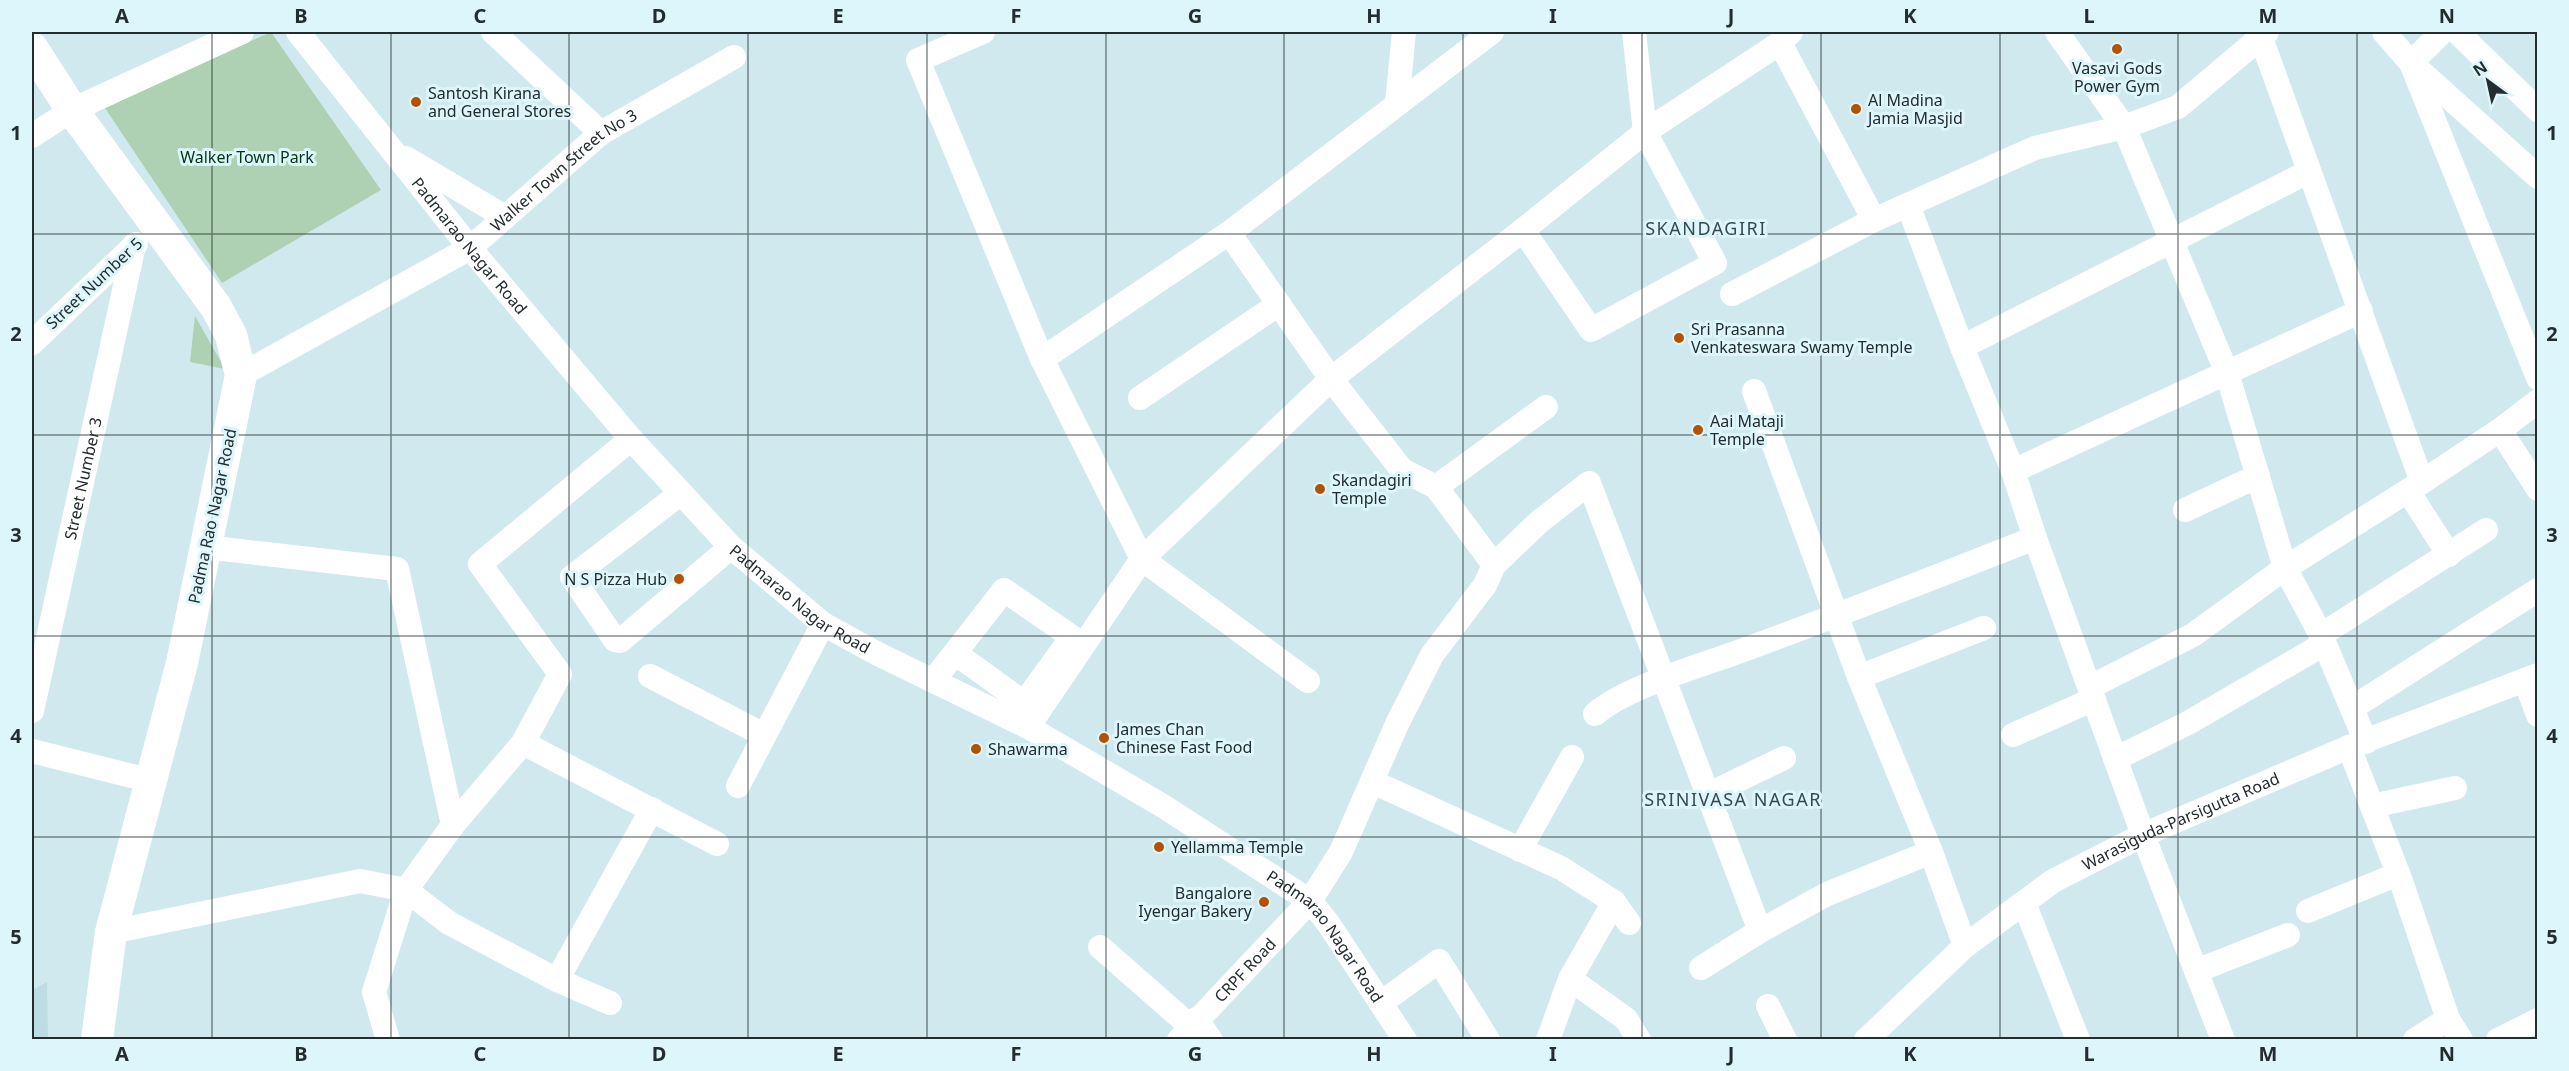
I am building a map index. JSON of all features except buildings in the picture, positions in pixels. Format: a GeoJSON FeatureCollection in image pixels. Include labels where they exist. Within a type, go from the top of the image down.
{"type":"FeatureCollection","features":[{"type":"Feature","properties":{"kind":"main road","name":"Padma Rao Nagar Road"},"geometry":{"type":"LineString","coordinates":[[32,48],[72,110],[216,307],[231,335],[241,375],[182,663],[111,932],[97,1040]]}},
{"type":"Feature","properties":{"kind":"street"},"geometry":{"type":"LineString","coordinates":[[32,136],[72,110],[242,32]]}},
{"type":"Feature","properties":{"kind":"street","name":"Padmarao Nagar Road"},"geometry":{"type":"LineString","coordinates":[[298,32],[470,248],[631,439],[731,547],[823,624],[1028,727],[1163,806],[1310,901],[1328,923],[1405,1040]]}},
{"type":"Feature","properties":{"kind":"street"},"geometry":{"type":"LineString","coordinates":[[493,32],[601,133]]}},
{"type":"Feature","properties":{"kind":"street"},"geometry":{"type":"LineString","coordinates":[[983,32],[918,60],[1042,359],[1142,559],[1308,681]]}},
{"type":"Feature","properties":{"kind":"street"},"geometry":{"type":"LineString","coordinates":[[1397,103],[1404,32]]}},
{"type":"Feature","properties":{"kind":"street"},"geometry":{"type":"LineString","coordinates":[[1042,359],[1229,233],[1492,32]]}},
{"type":"Feature","properties":{"kind":"street"},"geometry":{"type":"LineString","coordinates":[[1523,230],[1591,330],[1715,263],[1645,132],[1634,32]]}},
{"type":"Feature","properties":{"kind":"street"},"geometry":{"type":"LineString","coordinates":[[2057,32],[2124,127],[2227,373],[2285,568],[2322,639],[2352,708],[2357,745],[2372,816],[2398,874],[2448,1019],[2461,1040]]}},
{"type":"Feature","properties":{"kind":"street"},"geometry":{"type":"LineString","coordinates":[[2384,32],[2411,63],[2538,177]]}},
{"type":"Feature","properties":{"kind":"street"},"geometry":{"type":"LineString","coordinates":[[2411,63],[2442,32]]}},
{"type":"Feature","properties":{"kind":"street"},"geometry":{"type":"LineString","coordinates":[[2457,32],[2538,110]]}},
{"type":"Feature","properties":{"kind":"street"},"geometry":{"type":"LineString","coordinates":[[1028,727],[1142,559],[1331,379],[1645,132],[1788,35],[1874,220]]}},
{"type":"Feature","properties":{"kind":"street"},"geometry":{"type":"LineString","coordinates":[[1732,294],[1874,220],[2035,147],[2124,127],[2178,107],[2264,35],[2308,172],[2361,311],[2415,486],[2449,555]]}},
{"type":"Feature","properties":{"kind":"street","name":"Walker Town Street No 3"},"geometry":{"type":"LineString","coordinates":[[241,375],[470,248],[601,133],[734,57]]}},
{"type":"Feature","properties":{"kind":"street"},"geometry":{"type":"LineString","coordinates":[[2411,63],[2538,378]]}},
{"type":"Feature","properties":{"kind":"street"},"geometry":{"type":"LineString","coordinates":[[393,151],[505,217]]}},
{"type":"Feature","properties":{"kind":"street"},"geometry":{"type":"LineString","coordinates":[[1962,347],[2308,172]]}},
{"type":"Feature","properties":{"kind":"street"},"geometry":{"type":"LineString","coordinates":[[1908,205],[1962,347],[2013,471],[2115,759],[2223,1040]]}},
{"type":"Feature","properties":{"kind":"street","name":"Street Number 5"},"geometry":{"type":"LineString","coordinates":[[32,343],[157,224]]}},
{"type":"Feature","properties":{"kind":"street"},"geometry":{"type":"LineString","coordinates":[[1229,233],[1331,379],[1402,470],[1436,488],[1494,565]]}},
{"type":"Feature","properties":{"kind":"street","name":"Street Number 3"},"geometry":{"type":"LineString","coordinates":[[32,711],[40,632],[134,245]]}},
{"type":"Feature","properties":{"kind":"street"},"geometry":{"type":"LineString","coordinates":[[1140,398],[1279,304]]}},
{"type":"Feature","properties":{"kind":"street"},"geometry":{"type":"LineString","coordinates":[[2013,471],[2361,311]]}},
{"type":"Feature","properties":{"kind":"street"},"geometry":{"type":"LineString","coordinates":[[1754,391],[1859,677],[1931,852],[1965,946]]}},
{"type":"Feature","properties":{"kind":"street"},"geometry":{"type":"LineString","coordinates":[[2013,735],[2193,635],[2285,568],[2500,430],[2538,401]]}},
{"type":"Feature","properties":{"kind":"street"},"geometry":{"type":"LineString","coordinates":[[1436,488],[1546,407]]}},
{"type":"Feature","properties":{"kind":"street"},"geometry":{"type":"LineString","coordinates":[[2500,430],[2538,489]]}},
{"type":"Feature","properties":{"kind":"street"},"geometry":{"type":"LineString","coordinates":[[388,1040],[374,992],[406,890],[453,825],[523,743],[560,674],[480,564],[631,439]]}},
{"type":"Feature","properties":{"kind":"street"},"geometry":{"type":"LineString","coordinates":[[2185,510],[2258,476]]}},
{"type":"Feature","properties":{"kind":"street","name":"CRPF Road"},"geometry":{"type":"LineString","coordinates":[[1188,1028],[1310,901],[1341,852],[1397,724],[1432,655],[1485,585],[1494,565],[1539,522],[1589,483],[1664,679]]}},
{"type":"Feature","properties":{"kind":"street"},"geometry":{"type":"LineString","coordinates":[[681,493],[572,577],[615,640],[620,641],[731,547]]}},
{"type":"Feature","properties":{"kind":"street"},"geometry":{"type":"LineString","coordinates":[[2115,759],[2188,723],[2322,639],[2486,530]]}},
{"type":"Feature","properties":{"kind":"street"},"geometry":{"type":"LineString","coordinates":[[1595,714],[1611,701],[1664,679],[1837,616],[2035,538]]}},
{"type":"Feature","properties":{"kind":"street"},"geometry":{"type":"LineString","coordinates":[[205,547],[397,569],[453,825]]}},
{"type":"Feature","properties":{"kind":"street"},"geometry":{"type":"LineString","coordinates":[[933,681],[1004,590],[1072,637],[1024,703],[955,653]]}},
{"type":"Feature","properties":{"kind":"street"},"geometry":{"type":"LineString","coordinates":[[2352,708],[2538,590]]}},
{"type":"Feature","properties":{"kind":"street"},"geometry":{"type":"LineString","coordinates":[[738,786],[823,624]]}},
{"type":"Feature","properties":{"kind":"street"},"geometry":{"type":"LineString","coordinates":[[1859,677],[1984,628]]}},
{"type":"Feature","properties":{"kind":"street"},"geometry":{"type":"LineString","coordinates":[[650,676],[764,735]]}},
{"type":"Feature","properties":{"kind":"street"},"geometry":{"type":"LineString","coordinates":[[2531,677],[2538,715]]}},
{"type":"Feature","properties":{"kind":"street","name":"Warasiguda-Parsigutta Road"},"geometry":{"type":"LineString","coordinates":[[1866,1040],[1965,946],[2054,881],[2143,834],[2357,745],[2531,677]]}},
{"type":"Feature","properties":{"kind":"street"},"geometry":{"type":"LineString","coordinates":[[1664,679],[1760,931]]}},
{"type":"Feature","properties":{"kind":"street"},"geometry":{"type":"LineString","coordinates":[[523,743],[717,844]]}},
{"type":"Feature","properties":{"kind":"street"},"geometry":{"type":"LineString","coordinates":[[32,751],[152,781]]}},
{"type":"Feature","properties":{"kind":"street"},"geometry":{"type":"LineString","coordinates":[[1520,850],[1572,757]]}},
{"type":"Feature","properties":{"kind":"street"},"geometry":{"type":"LineString","coordinates":[[1707,795],[1785,758]]}},
{"type":"Feature","properties":{"kind":"street"},"geometry":{"type":"LineString","coordinates":[[1373,782],[1561,868],[1614,902],[1629,923]]}},
{"type":"Feature","properties":{"kind":"street"},"geometry":{"type":"LineString","coordinates":[[2372,816],[2455,788]]}},
{"type":"Feature","properties":{"kind":"street"},"geometry":{"type":"LineString","coordinates":[[557,980],[652,809]]}},
{"type":"Feature","properties":{"kind":"street"},"geometry":{"type":"LineString","coordinates":[[1701,968],[1760,931],[1827,894],[1931,852]]}},
{"type":"Feature","properties":{"kind":"street"},"geometry":{"type":"LineString","coordinates":[[2308,911],[2398,874]]}},
{"type":"Feature","properties":{"kind":"street"},"geometry":{"type":"LineString","coordinates":[[111,932],[360,881],[406,890],[449,922],[557,980],[610,1003]]}},
{"type":"Feature","properties":{"kind":"street"},"geometry":{"type":"LineString","coordinates":[[1548,1040],[1570,979],[1614,902]]}},
{"type":"Feature","properties":{"kind":"street"},"geometry":{"type":"LineString","coordinates":[[2024,903],[2078,1040]]}},
{"type":"Feature","properties":{"kind":"street"},"geometry":{"type":"LineString","coordinates":[[2196,971],[2288,935]]}},
{"type":"Feature","properties":{"kind":"street"},"geometry":{"type":"LineString","coordinates":[[1100,947],[1188,1028],[1211,1040]]}},
{"type":"Feature","properties":{"kind":"street"},"geometry":{"type":"LineString","coordinates":[[1381,1003],[1440,961],[1488,1040]]}},
{"type":"Feature","properties":{"kind":"street"},"geometry":{"type":"LineString","coordinates":[[1570,979],[1626,1019],[1639,1040]]}},
{"type":"Feature","properties":{"kind":"street"},"geometry":{"type":"LineString","coordinates":[[1768,1006],[1785,1040]]}},
{"type":"Feature","properties":{"kind":"street"},"geometry":{"type":"LineString","coordinates":[[2415,1040],[2448,1019]]}},
{"type":"Feature","properties":{"kind":"street"},"geometry":{"type":"LineString","coordinates":[[2498,1040],[2538,1020]]}},
{"type":"Feature","properties":{"kind":"shaded area"},"geometry":{"type":"Polygon","coordinates":[[[47,982],[48,1039],[32,1039],[32,990],[47,982]]]}},
{"type":"Feature","properties":{"kind":"green space","name":"Walker Town Park"},"geometry":{"type":"Polygon","coordinates":[[[271,32],[381,190],[222,283],[105,108],[271,32]]]}},
{"type":"Feature","properties":{"kind":"green space"},"geometry":{"type":"Polygon","coordinates":[[[195,316],[225,369],[190,362],[195,316]]]}},
{"type":"Feature","properties":{"kind":"place","name":"Vasavi Gods Power Gym"},"geometry":{"type":"Point","coordinates":[2117,49]}},
{"type":"Feature","properties":{"kind":"place","name":"Santosh Kirana and General Stores"},"geometry":{"type":"Point","coordinates":[416,102]}},
{"type":"Feature","properties":{"kind":"place","name":"Al Madina Jamia Masjid"},"geometry":{"type":"Point","coordinates":[1856,109]}},
{"type":"Feature","properties":{"kind":"place","name":"Sri Prasanna Venkateswara Swamy Temple"},"geometry":{"type":"Point","coordinates":[1679,338]}},
{"type":"Feature","properties":{"kind":"place","name":"Aai Mataji Temple"},"geometry":{"type":"Point","coordinates":[1698,430]}},
{"type":"Feature","properties":{"kind":"place","name":"Skandagiri Temple"},"geometry":{"type":"Point","coordinates":[1320,489]}},
{"type":"Feature","properties":{"kind":"place","name":"N S Pizza Hub"},"geometry":{"type":"Point","coordinates":[679,579]}},
{"type":"Feature","properties":{"kind":"place","name":"James Chan Chinese Fast Food"},"geometry":{"type":"Point","coordinates":[1104,738]}},
{"type":"Feature","properties":{"kind":"place","name":"Shawarma"},"geometry":{"type":"Point","coordinates":[976,749]}},
{"type":"Feature","properties":{"kind":"place","name":"Yellamma Temple"},"geometry":{"type":"Point","coordinates":[1159,847]}},
{"type":"Feature","properties":{"kind":"place","name":"Bangalore Iyengar Bakery"},"geometry":{"type":"Point","coordinates":[1264,902]}},
{"type":"Feature","properties":{"kind":"district","name":"SKANDAGIRI"},"geometry":{"type":"Point","coordinates":[1706,229]}},
{"type":"Feature","properties":{"kind":"district","name":"SRINIVASA NAGAR"},"geometry":{"type":"Point","coordinates":[1733,800]}}]}
